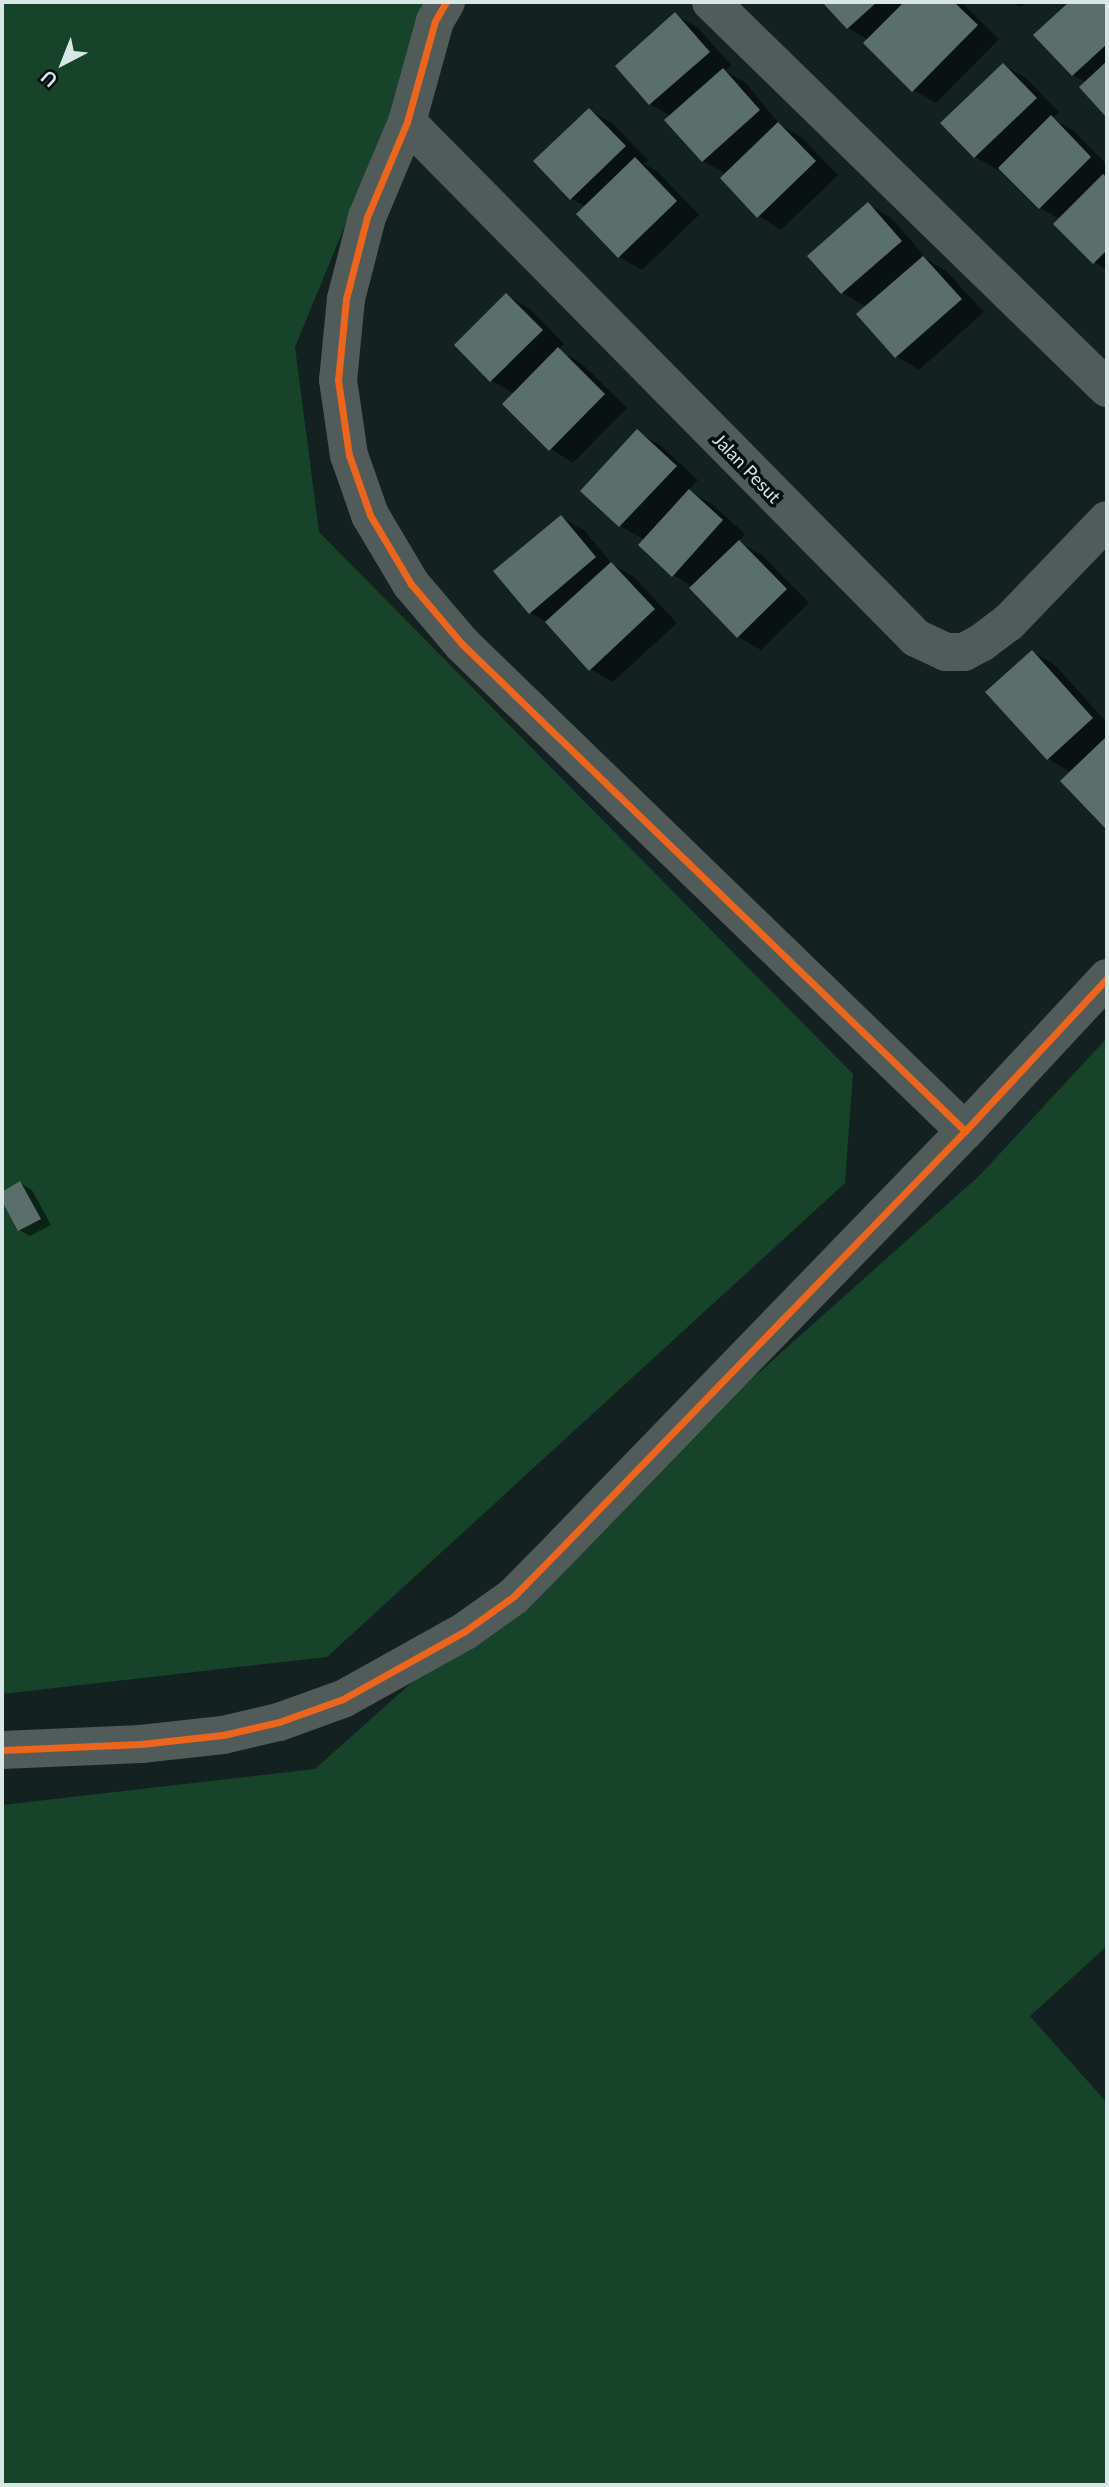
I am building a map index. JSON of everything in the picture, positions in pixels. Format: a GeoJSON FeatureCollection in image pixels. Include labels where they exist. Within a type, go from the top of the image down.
{"type":"FeatureCollection","features":[{"type":"Feature","properties":{"kind":"street"},"geometry":{"type":"LineString","coordinates":[[446,2],[435,21],[407,121],[368,217],[346,299],[338,380],[349,455],[370,514],[411,584],[462,644],[965,1131]]}},
{"type":"Feature","properties":{"kind":"street"},"geometry":{"type":"LineString","coordinates":[[711,2],[1107,388]]}},
{"type":"Feature","properties":{"kind":"street","name":"Jalan Pesut"},"geometry":{"type":"LineString","coordinates":[[407,121],[916,638],[946,652],[964,652],[981,643],[1008,623],[1107,520]]}},
{"type":"Feature","properties":{"kind":"street"},"geometry":{"type":"LineString","coordinates":[[2,1750],[141,1744],[223,1735],[279,1722],[343,1699],[465,1631],[523,1587],[965,1131],[1107,978]]}},
{"type":"Feature","properties":{"kind":"green space"},"geometry":{"type":"Polygon","coordinates":[[[2,2],[437,2],[295,347],[319,532],[853,1074],[845,1183],[327,1657],[2,1694],[2,2]]]}},
{"type":"Feature","properties":{"kind":"green space"},"geometry":{"type":"Polygon","coordinates":[[[1107,1038],[1107,1946],[1030,2016],[1107,2103],[1107,2485],[2,2485],[2,1805],[315,1769],[980,1175],[1107,1038]]]}},
{"type":"Feature","properties":{"kind":"building"},"geometry":{"type":"Polygon","coordinates":[[[822,2],[877,2],[847,29],[822,2]]]}},
{"type":"Feature","properties":{"kind":"building"},"geometry":{"type":"Polygon","coordinates":[[[904,2],[954,2],[978,25],[912,92],[863,43],[904,2]]]}},
{"type":"Feature","properties":{"kind":"building"},"geometry":{"type":"Polygon","coordinates":[[[1069,2],[1107,2],[1107,44],[1072,76],[1033,35],[1069,2]]]}},
{"type":"Feature","properties":{"kind":"building"},"geometry":{"type":"Polygon","coordinates":[[[675,12],[710,52],[649,105],[615,66],[675,12]]]}},
{"type":"Feature","properties":{"kind":"building"},"geometry":{"type":"Polygon","coordinates":[[[1107,61],[1107,118],[1079,87],[1107,61]]]}},
{"type":"Feature","properties":{"kind":"building"},"geometry":{"type":"Polygon","coordinates":[[[1003,63],[1037,98],[974,158],[940,123],[1003,63]]]}},
{"type":"Feature","properties":{"kind":"building"},"geometry":{"type":"Polygon","coordinates":[[[723,68],[760,110],[702,162],[664,120],[723,68]]]}},
{"type":"Feature","properties":{"kind":"building"},"geometry":{"type":"Polygon","coordinates":[[[589,108],[626,146],[570,200],[533,161],[589,108]]]}},
{"type":"Feature","properties":{"kind":"building"},"geometry":{"type":"Polygon","coordinates":[[[1051,115],[1091,157],[1039,209],[998,168],[1051,115]]]}},
{"type":"Feature","properties":{"kind":"building"},"geometry":{"type":"Polygon","coordinates":[[[778,122],[816,161],[757,218],[720,178],[778,122]]]}},
{"type":"Feature","properties":{"kind":"building"},"geometry":{"type":"Polygon","coordinates":[[[635,157],[677,201],[618,258],[576,214],[635,157]]]}},
{"type":"Feature","properties":{"kind":"building"},"geometry":{"type":"Polygon","coordinates":[[[1103,174],[1107,178],[1107,250],[1093,264],[1053,224],[1103,174]]]}},
{"type":"Feature","properties":{"kind":"building"},"geometry":{"type":"Polygon","coordinates":[[[868,202],[902,241],[841,294],[807,256],[868,202]]]}},
{"type":"Feature","properties":{"kind":"building"},"geometry":{"type":"Polygon","coordinates":[[[923,256],[962,299],[895,358],[856,314],[923,256]]]}},
{"type":"Feature","properties":{"kind":"building"},"geometry":{"type":"Polygon","coordinates":[[[506,293],[543,330],[490,382],[454,345],[506,293]]]}},
{"type":"Feature","properties":{"kind":"building"},"geometry":{"type":"Polygon","coordinates":[[[558,347],[605,394],[549,451],[502,404],[558,347]]]}},
{"type":"Feature","properties":{"kind":"building"},"geometry":{"type":"Polygon","coordinates":[[[637,429],[677,466],[619,527],[580,491],[637,429]]]}},
{"type":"Feature","properties":{"kind":"building"},"geometry":{"type":"Polygon","coordinates":[[[689,489],[723,520],[672,577],[638,545],[689,489]]]}},
{"type":"Feature","properties":{"kind":"building"},"geometry":{"type":"Polygon","coordinates":[[[561,515],[596,557],[529,614],[493,571],[561,515]]]}},
{"type":"Feature","properties":{"kind":"building"},"geometry":{"type":"Polygon","coordinates":[[[739,540],[787,589],[737,638],[689,588],[739,540]]]}},
{"type":"Feature","properties":{"kind":"building"},"geometry":{"type":"Polygon","coordinates":[[[611,562],[655,609],[589,671],[545,622],[611,562]]]}},
{"type":"Feature","properties":{"kind":"building"},"geometry":{"type":"Polygon","coordinates":[[[1032,650],[1093,718],[1047,760],[985,692],[1032,650]]]}},
{"type":"Feature","properties":{"kind":"building"},"geometry":{"type":"Polygon","coordinates":[[[1107,736],[1107,830],[1060,781],[1107,736]]]}},
{"type":"Feature","properties":{"kind":"building"},"geometry":{"type":"Polygon","coordinates":[[[20,1181],[41,1219],[18,1231],[2,1201],[2,1192],[20,1181]]]}},
{"type":"Feature","properties":{"kind":"cycle path"},"geometry":{"type":"LineString","coordinates":[[446,2],[435,21],[407,122],[367,217],[346,299],[338,380],[349,455],[370,515],[411,584],[462,644],[965,1131]]}},
{"type":"Feature","properties":{"kind":"cycle path"},"geometry":{"type":"LineString","coordinates":[[2,1750],[141,1744],[223,1735],[279,1722],[343,1699],[465,1631],[514,1596],[965,1131],[1107,978]]}}]}
